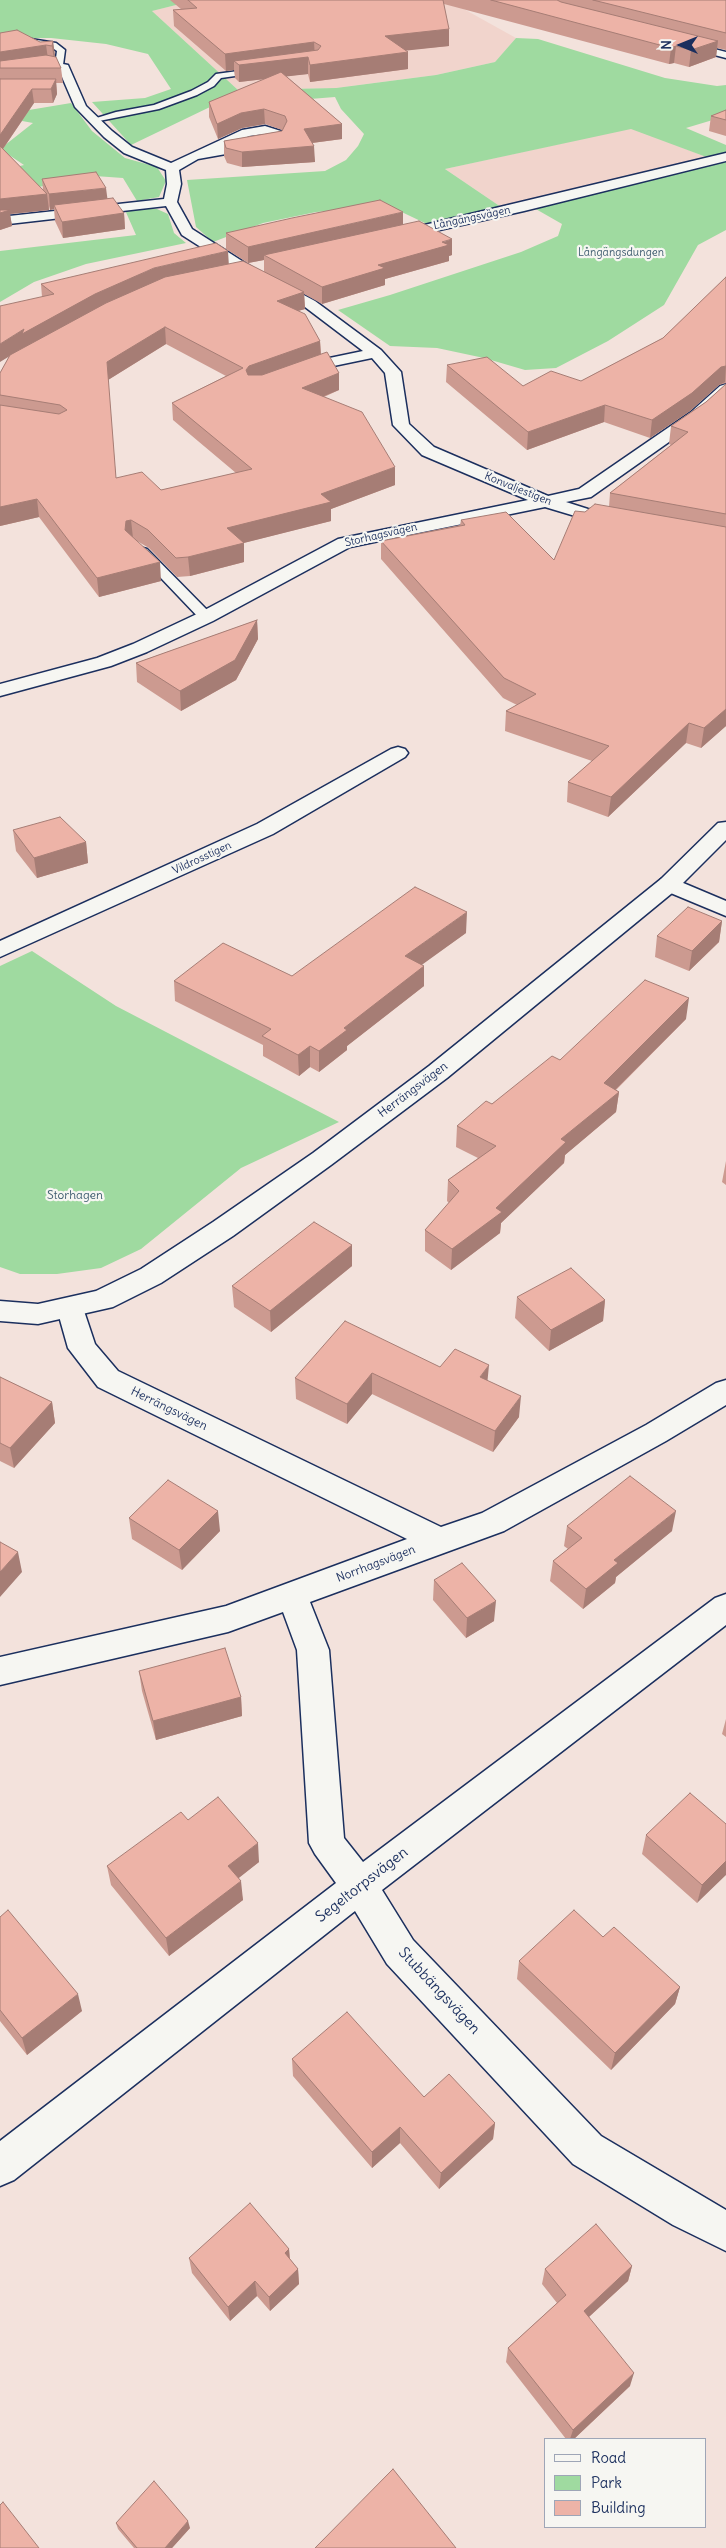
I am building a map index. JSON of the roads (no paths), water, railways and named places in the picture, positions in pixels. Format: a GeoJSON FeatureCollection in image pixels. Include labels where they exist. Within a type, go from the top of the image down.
{"type":"FeatureCollection","features":[{"type":"Feature","properties":{"kind":"street"},"geometry":{"type":"LineString","coordinates":[[671,41],[726,55]]}},
{"type":"Feature","properties":{"kind":"street"},"geometry":{"type":"LineString","coordinates":[[0,71],[54,65],[64,67],[69,89],[81,107],[94,120],[128,150],[172,168],[200,154],[246,133],[264,130],[280,136],[278,141],[200,154]]}},
{"type":"Feature","properties":{"kind":"street","name":"Långängsvägen"},"geometry":{"type":"LineString","coordinates":[[385,238],[524,207],[726,157]]}},
{"type":"Feature","properties":{"kind":"street"},"geometry":{"type":"LineString","coordinates":[[0,221],[170,202],[174,184],[172,168]]}},
{"type":"Feature","properties":{"kind":"street","name":"Konvaljestigen"},"geometry":{"type":"LineString","coordinates":[[170,202],[187,232],[248,271],[310,304],[376,353],[393,372],[399,400],[400,425],[428,450],[548,502],[585,514],[626,521]]}},
{"type":"Feature","properties":{"kind":"street"},"geometry":{"type":"LineString","coordinates":[[228,275],[266,267]]}},
{"type":"Feature","properties":{"kind":"street"},"geometry":{"type":"LineString","coordinates":[[285,377],[320,364],[376,353]]}},
{"type":"Feature","properties":{"kind":"street","name":"Storhagsvägen"},"geometry":{"type":"LineString","coordinates":[[0,690],[104,662],[206,617],[344,543],[585,493],[697,416],[726,389]]}},
{"type":"Feature","properties":{"kind":"street","name":"Vildrosstigen"},"geometry":{"type":"LineString","coordinates":[[0,950],[264,829],[398,753]]}},
{"type":"Feature","properties":{"kind":"street","name":"Herrängsvägen"},"geometry":{"type":"LineString","coordinates":[[0,1311],[38,1314],[71,1309],[103,1300],[151,1276],[322,1159],[438,1072],[669,884],[726,828]]}},
{"type":"Feature","properties":{"kind":"street"},"geometry":{"type":"LineString","coordinates":[[669,884],[726,909]]}},
{"type":"Feature","properties":{"kind":"street","name":"Herrängsvägen"},"geometry":{"type":"LineString","coordinates":[[71,1309],[82,1348],[108,1379],[439,1540]]}},
{"type":"Feature","properties":{"kind":"street","name":"Norrhagsvägen"},"geometry":{"type":"LineString","coordinates":[[0,1671],[228,1619],[439,1540],[493,1522],[656,1433],[726,1391]]}},
{"type":"Feature","properties":{"kind":"street","name":"Stubbängsvägen"},"geometry":{"type":"LineString","coordinates":[[292,1595],[313,1650],[327,1843],[360,1886],[400,1952],[587,2150],[687,2211],[726,2231]]}},
{"type":"Feature","properties":{"kind":"street","name":"Segeltorpsvägen"},"geometry":{"type":"LineString","coordinates":[[0,2166],[360,1886],[726,1607]]}},
{"type":"Feature","properties":{"kind":"lane"},"geometry":{"type":"LineString","coordinates":[[0,39],[25,39],[53,45],[61,50],[54,65]]}},
{"type":"Feature","properties":{"kind":"lane"},"geometry":{"type":"LineString","coordinates":[[94,120],[156,107],[194,93],[211,84],[219,76],[272,69]]}},
{"type":"Feature","properties":{"kind":"lane"},"geometry":{"type":"LineString","coordinates":[[132,544],[144,553],[206,617]]}},
{"type":"Feature","properties":{"kind":"park label","name":"Långängsdungen"},"geometry":{"type":"Point","coordinates":[621,253]}},
{"type":"Feature","properties":{"kind":"park label","name":"Storhagen"},"geometry":{"type":"Point","coordinates":[75,1196]}}]}
